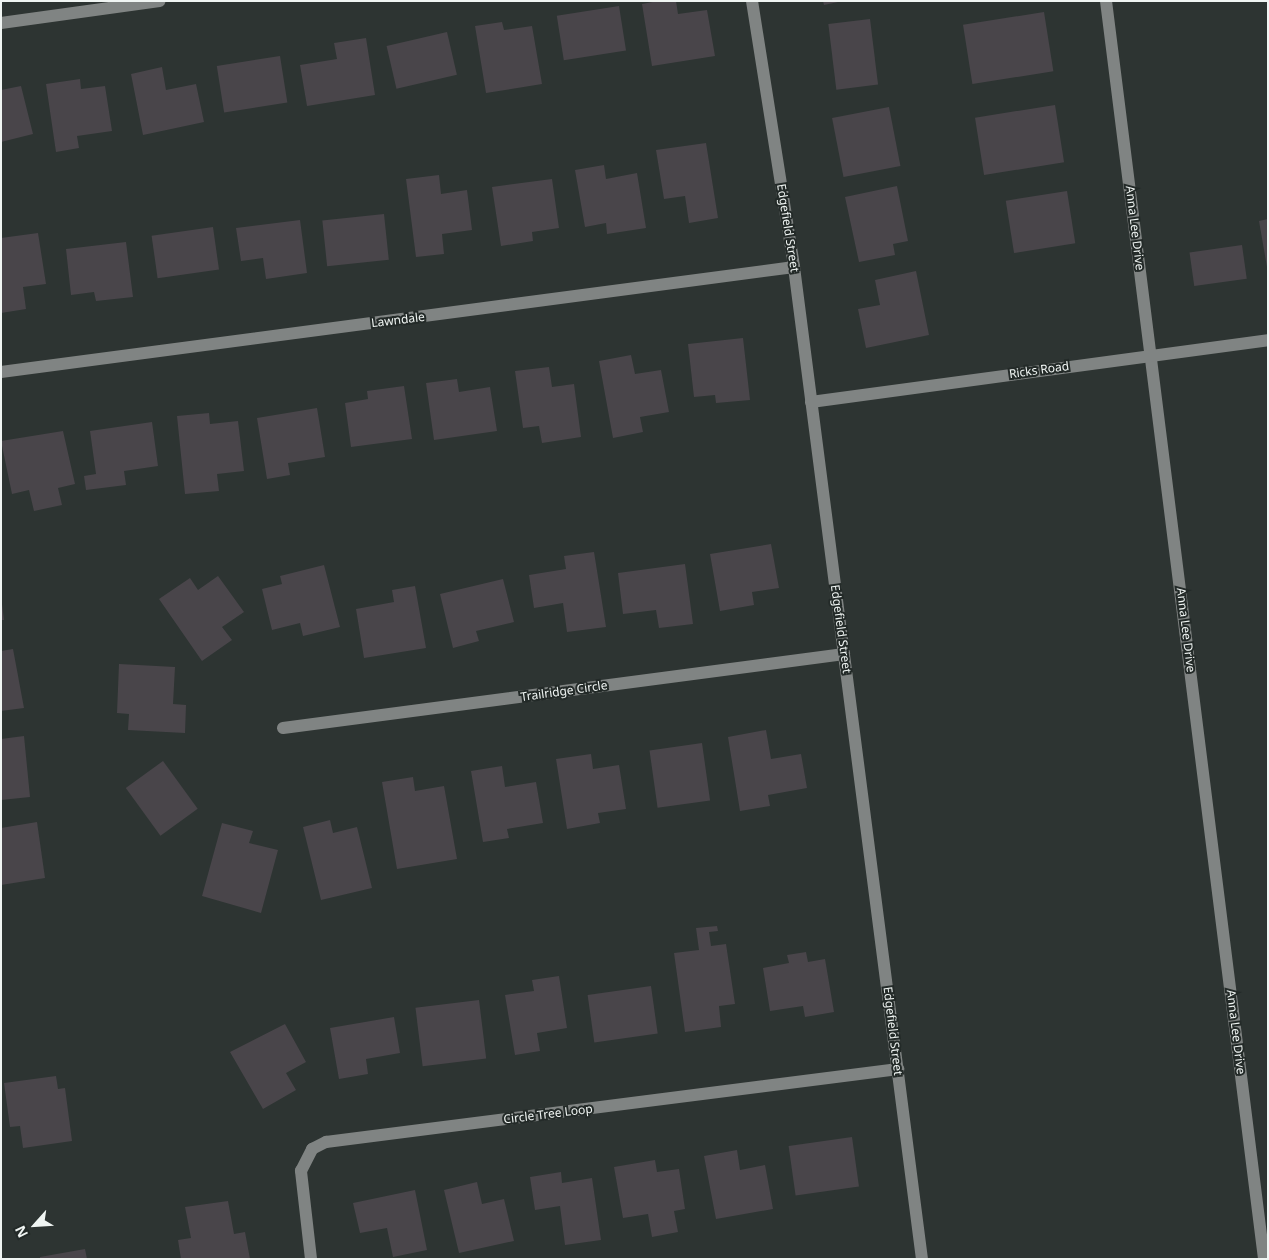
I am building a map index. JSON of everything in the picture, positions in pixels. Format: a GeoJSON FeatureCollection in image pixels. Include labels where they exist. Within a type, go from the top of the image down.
{"type":"FeatureCollection","features":[{"type":"Feature","properties":{"kind":"street"},"geometry":{"type":"LineString","coordinates":[[1,23],[159,1]]}},
{"type":"Feature","properties":{"kind":"street","name":"Edgefield Street"},"geometry":{"type":"LineString","coordinates":[[752,1],[794,268],[922,1259]]}},
{"type":"Feature","properties":{"kind":"street","name":"Anna Lee Drive"},"geometry":{"type":"LineString","coordinates":[[1106,1],[1264,1259]]}},
{"type":"Feature","properties":{"kind":"street","name":"Lawndale"},"geometry":{"type":"LineString","coordinates":[[1,372],[794,268]]}},
{"type":"Feature","properties":{"kind":"street","name":"Ricks Road"},"geometry":{"type":"LineString","coordinates":[[811,402],[1151,354],[1268,340]]}},
{"type":"Feature","properties":{"kind":"street","name":"Trailridge Circle"},"geometry":{"type":"LineString","coordinates":[[283,728],[844,654]]}},
{"type":"Feature","properties":{"kind":"street","name":"Circle Tree Loop"},"geometry":{"type":"LineString","coordinates":[[311,1259],[301,1171],[312,1149],[326,1142],[898,1069]]}},
{"type":"Feature","properties":{"kind":"building"},"geometry":{"type":"Polygon","coordinates":[[[658,1],[676,1],[678,14],[707,10],[715,56],[652,66],[642,4],[658,1]]]}},
{"type":"Feature","properties":{"kind":"building"},"geometry":{"type":"Polygon","coordinates":[[[823,1],[838,1],[838,2],[824,5],[823,1]]]}},
{"type":"Feature","properties":{"kind":"building"},"geometry":{"type":"Polygon","coordinates":[[[619,6],[626,50],[564,60],[557,16],[619,6]]]}},
{"type":"Feature","properties":{"kind":"building"},"geometry":{"type":"Polygon","coordinates":[[[1044,12],[1053,71],[972,84],[963,25],[1044,12]]]}},
{"type":"Feature","properties":{"kind":"building"},"geometry":{"type":"Polygon","coordinates":[[[870,19],[878,85],[836,90],[828,24],[870,19]]]}},
{"type":"Feature","properties":{"kind":"building"},"geometry":{"type":"Polygon","coordinates":[[[502,22],[504,30],[532,26],[542,84],[486,93],[475,26],[502,22]]]}},
{"type":"Feature","properties":{"kind":"building"},"geometry":{"type":"Polygon","coordinates":[[[447,32],[457,75],[396,89],[387,46],[447,32]]]}},
{"type":"Feature","properties":{"kind":"building"},"geometry":{"type":"Polygon","coordinates":[[[366,38],[375,95],[307,106],[300,65],[337,59],[334,43],[366,38]]]}},
{"type":"Feature","properties":{"kind":"building"},"geometry":{"type":"Polygon","coordinates":[[[280,56],[287,102],[224,112],[217,66],[280,56]]]}},
{"type":"Feature","properties":{"kind":"building"},"geometry":{"type":"Polygon","coordinates":[[[162,67],[166,90],[196,84],[204,122],[143,135],[131,74],[162,67]]]}},
{"type":"Feature","properties":{"kind":"building"},"geometry":{"type":"Polygon","coordinates":[[[80,79],[81,89],[105,86],[112,131],[77,136],[79,148],[56,152],[46,84],[80,79]]]}},
{"type":"Feature","properties":{"kind":"building"},"geometry":{"type":"Polygon","coordinates":[[[21,86],[33,134],[1,142],[1,90],[21,86]]]}},
{"type":"Feature","properties":{"kind":"building"},"geometry":{"type":"Polygon","coordinates":[[[1055,105],[1064,162],[984,175],[975,118],[1055,105]]]}},
{"type":"Feature","properties":{"kind":"building"},"geometry":{"type":"Polygon","coordinates":[[[889,107],[900,166],[844,177],[832,118],[889,107]]]}},
{"type":"Feature","properties":{"kind":"building"},"geometry":{"type":"Polygon","coordinates":[[[706,143],[718,218],[689,223],[685,196],[664,199],[656,150],[706,143]]]}},
{"type":"Feature","properties":{"kind":"building"},"geometry":{"type":"Polygon","coordinates":[[[604,165],[606,179],[637,173],[646,228],[607,234],[606,223],[585,227],[575,170],[604,165]]]}},
{"type":"Feature","properties":{"kind":"building"},"geometry":{"type":"Polygon","coordinates":[[[439,175],[441,194],[467,190],[472,230],[442,234],[444,254],[416,257],[406,179],[439,175]]]}},
{"type":"Feature","properties":{"kind":"building"},"geometry":{"type":"Polygon","coordinates":[[[552,179],[559,228],[532,232],[533,241],[501,246],[492,187],[552,179]]]}},
{"type":"Feature","properties":{"kind":"building"},"geometry":{"type":"Polygon","coordinates":[[[897,186],[908,241],[893,244],[895,255],[859,262],[845,197],[897,186]]]}},
{"type":"Feature","properties":{"kind":"building"},"geometry":{"type":"Polygon","coordinates":[[[1067,191],[1075,243],[1014,253],[1006,201],[1067,191]]]}},
{"type":"Feature","properties":{"kind":"building"},"geometry":{"type":"Polygon","coordinates":[[[384,214],[389,260],[327,266],[322,220],[384,214]]]}},
{"type":"Feature","properties":{"kind":"building"},"geometry":{"type":"Polygon","coordinates":[[[1268,219],[1268,267],[1267,267],[1259,221],[1268,219]]]}},
{"type":"Feature","properties":{"kind":"building"},"geometry":{"type":"Polygon","coordinates":[[[300,220],[307,273],[266,279],[263,258],[241,261],[236,228],[300,220]]]}},
{"type":"Feature","properties":{"kind":"building"},"geometry":{"type":"Polygon","coordinates":[[[213,227],[219,270],[158,278],[152,236],[213,227]]]}},
{"type":"Feature","properties":{"kind":"building"},"geometry":{"type":"Polygon","coordinates":[[[38,233],[46,284],[23,287],[26,309],[1,313],[1,238],[38,233]]]}},
{"type":"Feature","properties":{"kind":"building"},"geometry":{"type":"Polygon","coordinates":[[[126,242],[133,297],[96,301],[94,292],[71,295],[66,249],[126,242]]]}},
{"type":"Feature","properties":{"kind":"building"},"geometry":{"type":"Polygon","coordinates":[[[1242,245],[1247,279],[1194,286],[1190,252],[1242,245]]]}},
{"type":"Feature","properties":{"kind":"building"},"geometry":{"type":"Polygon","coordinates":[[[916,271],[929,335],[866,348],[858,309],[880,305],[875,280],[916,271]]]}},
{"type":"Feature","properties":{"kind":"building"},"geometry":{"type":"Polygon","coordinates":[[[743,338],[750,400],[716,403],[715,395],[694,397],[688,344],[743,338]]]}},
{"type":"Feature","properties":{"kind":"building"},"geometry":{"type":"Polygon","coordinates":[[[631,355],[635,374],[661,370],[669,412],[640,417],[643,432],[613,438],[599,361],[631,355]]]}},
{"type":"Feature","properties":{"kind":"building"},"geometry":{"type":"Polygon","coordinates":[[[549,367],[552,387],[574,384],[581,437],[542,443],[539,426],[523,428],[515,371],[549,367]]]}},
{"type":"Feature","properties":{"kind":"building"},"geometry":{"type":"Polygon","coordinates":[[[457,379],[459,392],[490,387],[497,431],[434,440],[426,383],[457,379]]]}},
{"type":"Feature","properties":{"kind":"building"},"geometry":{"type":"Polygon","coordinates":[[[404,386],[412,439],[351,447],[345,403],[368,399],[367,391],[404,386]]]}},
{"type":"Feature","properties":{"kind":"building"},"geometry":{"type":"Polygon","coordinates":[[[317,408],[325,457],[288,463],[290,475],[267,479],[257,418],[317,408]]]}},
{"type":"Feature","properties":{"kind":"building"},"geometry":{"type":"Polygon","coordinates":[[[209,413],[210,424],[238,421],[244,471],[217,474],[219,491],[185,494],[177,416],[209,413]]]}},
{"type":"Feature","properties":{"kind":"building"},"geometry":{"type":"Polygon","coordinates":[[[152,422],[158,466],[124,471],[126,485],[86,490],[84,476],[96,474],[90,431],[152,422]]]}},
{"type":"Feature","properties":{"kind":"building"},"geometry":{"type":"Polygon","coordinates":[[[63,431],[75,484],[58,488],[62,505],[34,511],[29,490],[12,494],[1,441],[63,431]]]}},
{"type":"Feature","properties":{"kind":"building"},"geometry":{"type":"Polygon","coordinates":[[[771,544],[779,588],[752,592],[754,605],[720,611],[710,554],[771,544]]]}},
{"type":"Feature","properties":{"kind":"building"},"geometry":{"type":"Polygon","coordinates":[[[594,552],[606,627],[567,632],[563,603],[534,608],[529,575],[566,569],[564,556],[594,552]]]}},
{"type":"Feature","properties":{"kind":"building"},"geometry":{"type":"Polygon","coordinates":[[[685,564],[693,624],[659,628],[656,610],[623,614],[618,573],[685,564]]]}},
{"type":"Feature","properties":{"kind":"building"},"geometry":{"type":"Polygon","coordinates":[[[324,565],[340,627],[303,636],[300,623],[272,630],[262,589],[282,584],[280,576],[324,565]]]}},
{"type":"Feature","properties":{"kind":"building"},"geometry":{"type":"Polygon","coordinates":[[[218,576],[244,612],[222,627],[232,640],[202,661],[159,599],[190,578],[198,590],[218,576]]]}},
{"type":"Feature","properties":{"kind":"building"},"geometry":{"type":"Polygon","coordinates":[[[503,579],[514,622],[476,631],[479,641],[453,648],[440,594],[503,579]]]}},
{"type":"Feature","properties":{"kind":"building"},"geometry":{"type":"Polygon","coordinates":[[[415,586],[426,648],[364,658],[356,609],[394,602],[392,590],[415,586]]]}},
{"type":"Feature","properties":{"kind":"building"},"geometry":{"type":"Polygon","coordinates":[[[2,604],[4,620],[1,620],[2,604]]]}},
{"type":"Feature","properties":{"kind":"building"},"geometry":{"type":"Polygon","coordinates":[[[13,649],[24,708],[1,711],[1,651],[13,649]]]}},
{"type":"Feature","properties":{"kind":"building"},"geometry":{"type":"Polygon","coordinates":[[[119,664],[175,667],[173,704],[186,705],[185,733],[128,730],[129,714],[117,713],[119,664]]]}},
{"type":"Feature","properties":{"kind":"building"},"geometry":{"type":"Polygon","coordinates":[[[766,730],[771,759],[801,754],[807,788],[768,795],[770,806],[740,811],[728,737],[766,730]]]}},
{"type":"Feature","properties":{"kind":"building"},"geometry":{"type":"Polygon","coordinates":[[[24,736],[30,797],[1,800],[1,739],[24,736]]]}},
{"type":"Feature","properties":{"kind":"building"},"geometry":{"type":"Polygon","coordinates":[[[702,743],[710,800],[658,808],[650,750],[702,743]]]}},
{"type":"Feature","properties":{"kind":"building"},"geometry":{"type":"Polygon","coordinates":[[[591,754],[593,769],[619,765],[626,809],[598,813],[600,823],[567,829],[556,759],[591,754]]]}},
{"type":"Feature","properties":{"kind":"building"},"geometry":{"type":"Polygon","coordinates":[[[163,761],[198,809],[160,836],[126,788],[163,761]]]}},
{"type":"Feature","properties":{"kind":"building"},"geometry":{"type":"Polygon","coordinates":[[[502,766],[505,787],[536,782],[543,823],[507,829],[509,838],[483,842],[471,771],[502,766]]]}},
{"type":"Feature","properties":{"kind":"building"},"geometry":{"type":"Polygon","coordinates":[[[413,777],[415,791],[444,786],[457,859],[397,869],[382,782],[413,777]]]}},
{"type":"Feature","properties":{"kind":"building"},"geometry":{"type":"Polygon","coordinates":[[[330,820],[333,833],[357,827],[372,888],[321,900],[303,827],[330,820]]]}},
{"type":"Feature","properties":{"kind":"building"},"geometry":{"type":"Polygon","coordinates":[[[37,822],[45,878],[1,885],[1,828],[37,822]]]}},
{"type":"Feature","properties":{"kind":"building"},"geometry":{"type":"Polygon","coordinates":[[[222,823],[253,831],[249,843],[278,850],[261,913],[202,896],[222,823]]]}},
{"type":"Feature","properties":{"kind":"building"},"geometry":{"type":"Polygon","coordinates":[[[717,926],[718,931],[709,932],[711,946],[726,944],[735,1004],[719,1006],[721,1027],[685,1032],[674,953],[699,950],[696,928],[717,926]]]}},
{"type":"Feature","properties":{"kind":"building"},"geometry":{"type":"Polygon","coordinates":[[[806,952],[808,962],[825,959],[834,1012],[805,1017],[803,1006],[770,1011],[763,968],[789,963],[787,955],[806,952]]]}},
{"type":"Feature","properties":{"kind":"building"},"geometry":{"type":"Polygon","coordinates":[[[559,976],[567,1028],[537,1033],[540,1051],[515,1055],[505,995],[534,991],[532,980],[559,976]]]}},
{"type":"Feature","properties":{"kind":"building"},"geometry":{"type":"Polygon","coordinates":[[[651,986],[658,1034],[594,1042],[588,995],[651,986]]]}},
{"type":"Feature","properties":{"kind":"building"},"geometry":{"type":"Polygon","coordinates":[[[479,1000],[486,1059],[423,1066],[415,1008],[479,1000]]]}},
{"type":"Feature","properties":{"kind":"building"},"geometry":{"type":"Polygon","coordinates":[[[394,1017],[400,1053],[366,1059],[368,1074],[339,1079],[330,1028],[394,1017]]]}},
{"type":"Feature","properties":{"kind":"building"},"geometry":{"type":"Polygon","coordinates":[[[285,1024],[306,1062],[286,1073],[296,1090],[263,1109],[230,1052],[285,1024]]]}},
{"type":"Feature","properties":{"kind":"building"},"geometry":{"type":"Polygon","coordinates":[[[56,1076],[58,1089],[65,1088],[72,1141],[23,1148],[20,1126],[10,1127],[4,1083],[56,1076]]]}},
{"type":"Feature","properties":{"kind":"building"},"geometry":{"type":"Polygon","coordinates":[[[852,1137],[859,1187],[796,1195],[789,1146],[852,1137]]]}},
{"type":"Feature","properties":{"kind":"building"},"geometry":{"type":"Polygon","coordinates":[[[737,1150],[740,1170],[765,1165],[773,1209],[716,1219],[704,1156],[737,1150]]]}},
{"type":"Feature","properties":{"kind":"building"},"geometry":{"type":"Polygon","coordinates":[[[655,1160],[657,1172],[679,1169],[685,1209],[674,1211],[678,1232],[652,1237],[648,1214],[623,1218],[614,1167],[655,1160]]]}},
{"type":"Feature","properties":{"kind":"building"},"geometry":{"type":"Polygon","coordinates":[[[561,1172],[562,1183],[592,1178],[601,1240],[565,1245],[560,1206],[535,1210],[530,1177],[561,1172]]]}},
{"type":"Feature","properties":{"kind":"building"},"geometry":{"type":"Polygon","coordinates":[[[477,1182],[482,1204],[504,1199],[514,1241],[459,1253],[444,1190],[477,1182]]]}},
{"type":"Feature","properties":{"kind":"building"},"geometry":{"type":"Polygon","coordinates":[[[415,1190],[427,1250],[393,1257],[387,1228],[360,1233],[353,1203],[415,1190]]]}},
{"type":"Feature","properties":{"kind":"building"},"geometry":{"type":"Polygon","coordinates":[[[228,1201],[234,1234],[245,1232],[250,1259],[181,1259],[178,1240],[191,1238],[185,1207],[228,1201]]]}},
{"type":"Feature","properties":{"kind":"building"},"geometry":{"type":"Polygon","coordinates":[[[85,1249],[87,1259],[40,1259],[40,1257],[85,1249]]]}}]}
